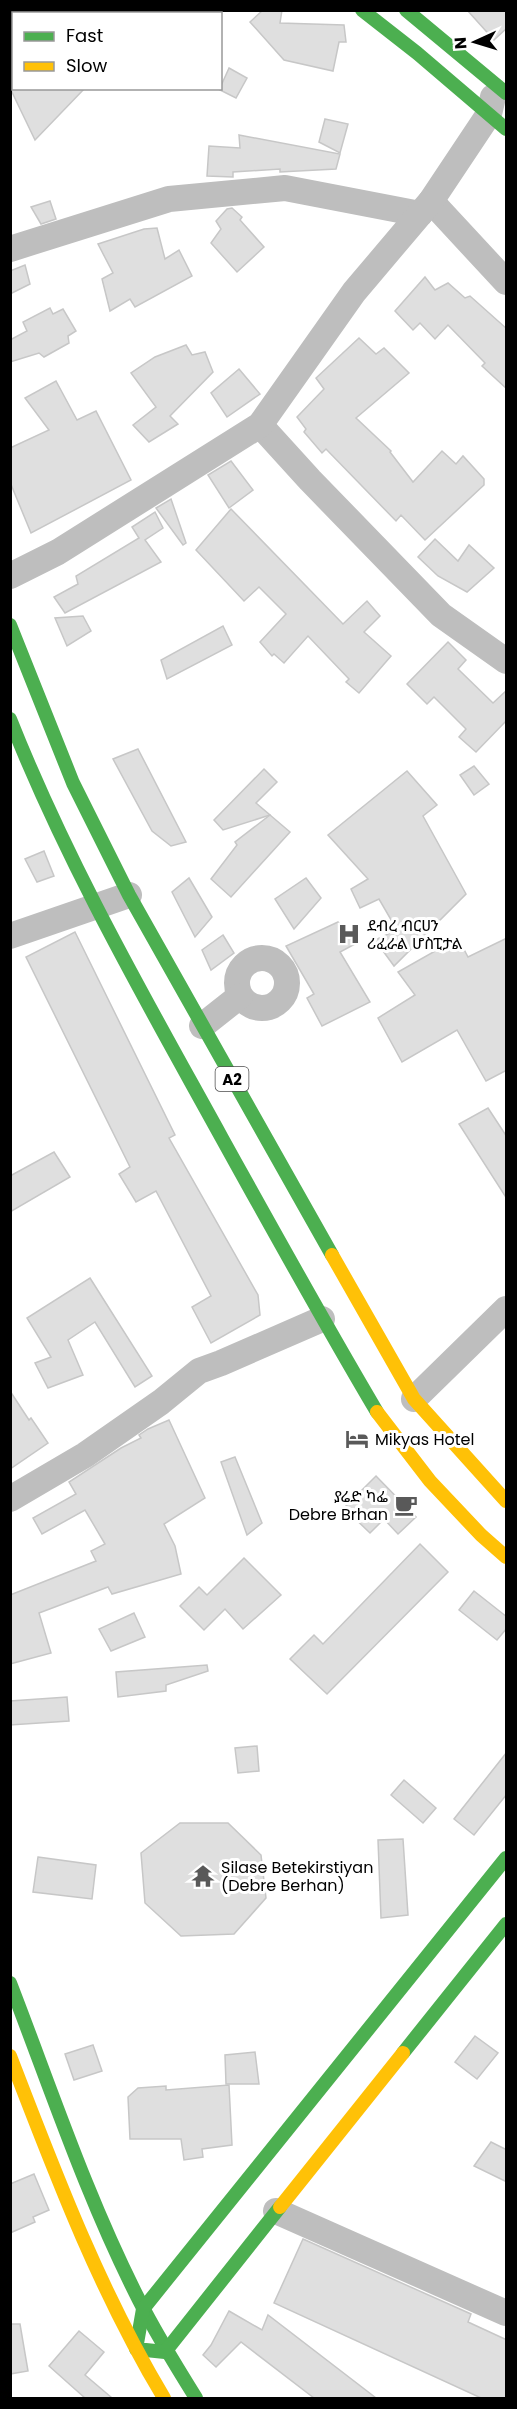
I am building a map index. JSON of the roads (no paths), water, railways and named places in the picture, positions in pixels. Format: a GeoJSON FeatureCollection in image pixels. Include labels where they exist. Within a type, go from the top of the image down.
{"type":"FeatureCollection","features":[{"type":"Feature","properties":{"kind":"main road"},"geometry":{"type":"LineString","coordinates":[[362,10],[498,122]]}},
{"type":"Feature","properties":{"kind":"main road"},"geometry":{"type":"LineString","coordinates":[[406,10],[503,84]]}},
{"type":"Feature","properties":{"kind":"main road","name":"A2"},"geometry":{"type":"LineString","coordinates":[[10,626],[17,661],[73,783],[129,895],[202,1026],[414,1399],[483,1478],[507,1501]]}},
{"type":"Feature","properties":{"kind":"main road","name":"A2"},"geometry":{"type":"LineString","coordinates":[[10,719],[23,752],[96,906],[135,981],[322,1319],[381,1419],[430,1481],[481,1535],[507,1557]]}},
{"type":"Feature","properties":{"kind":"main road"},"geometry":{"type":"LineString","coordinates":[[136,2349],[142,2309],[507,1858]]}},
{"type":"Feature","properties":{"kind":"main road"},"geometry":{"type":"LineString","coordinates":[[165,2352],[507,1924]]}},
{"type":"Feature","properties":{"kind":"main road"},"geometry":{"type":"LineString","coordinates":[[10,1983],[103,2224],[142,2309],[189,2396]]}},
{"type":"Feature","properties":{"kind":"main road"},"geometry":{"type":"LineString","coordinates":[[10,2056],[68,2206],[136,2349],[164,2398]]}},
{"type":"Feature","properties":{"kind":"main road"},"geometry":{"type":"LineString","coordinates":[[136,2349],[165,2352]]}},
{"type":"Feature","properties":{"kind":"street"},"geometry":{"type":"LineString","coordinates":[[10,576],[58,552],[260,425],[354,292],[498,122],[503,84]]}},
{"type":"Feature","properties":{"kind":"street"},"geometry":{"type":"LineString","coordinates":[[10,249],[169,199],[285,188],[426,207],[507,282]]}},
{"type":"Feature","properties":{"kind":"street"},"geometry":{"type":"LineString","coordinates":[[260,425],[318,489],[441,615],[507,661]]}},
{"type":"Feature","properties":{"kind":"street"},"geometry":{"type":"LineString","coordinates":[[10,936],[129,895]]}},
{"type":"Feature","properties":{"kind":"street"},"geometry":{"type":"LineString","coordinates":[[202,1026],[240,996]]}},
{"type":"Feature","properties":{"kind":"street"},"geometry":{"type":"LineString","coordinates":[[414,1399],[507,1309]]}},
{"type":"Feature","properties":{"kind":"street"},"geometry":{"type":"LineString","coordinates":[[10,1499],[85,1455],[161,1402],[199,1371],[322,1319]]}},
{"type":"Feature","properties":{"kind":"street"},"geometry":{"type":"LineString","coordinates":[[276,2211],[507,2313]]}},
{"type":"Feature","properties":{"kind":"place","name":"ደብረ ብርሀን ሪፈራል ሆስፒታል"},"geometry":{"type":"Point","coordinates":[349,934]}},
{"type":"Feature","properties":{"kind":"place","name":"Mikyas Hotel"},"geometry":{"type":"Point","coordinates":[357,1439]}},
{"type":"Feature","properties":{"kind":"place","name":"ያሬድ ካፌ Debre Brhan"},"geometry":{"type":"Point","coordinates":[406,1505]}},
{"type":"Feature","properties":{"kind":"place","name":"Silase Betekirstiyan (Debre Berhan)"},"geometry":{"type":"Point","coordinates":[203,1876]}}]}
